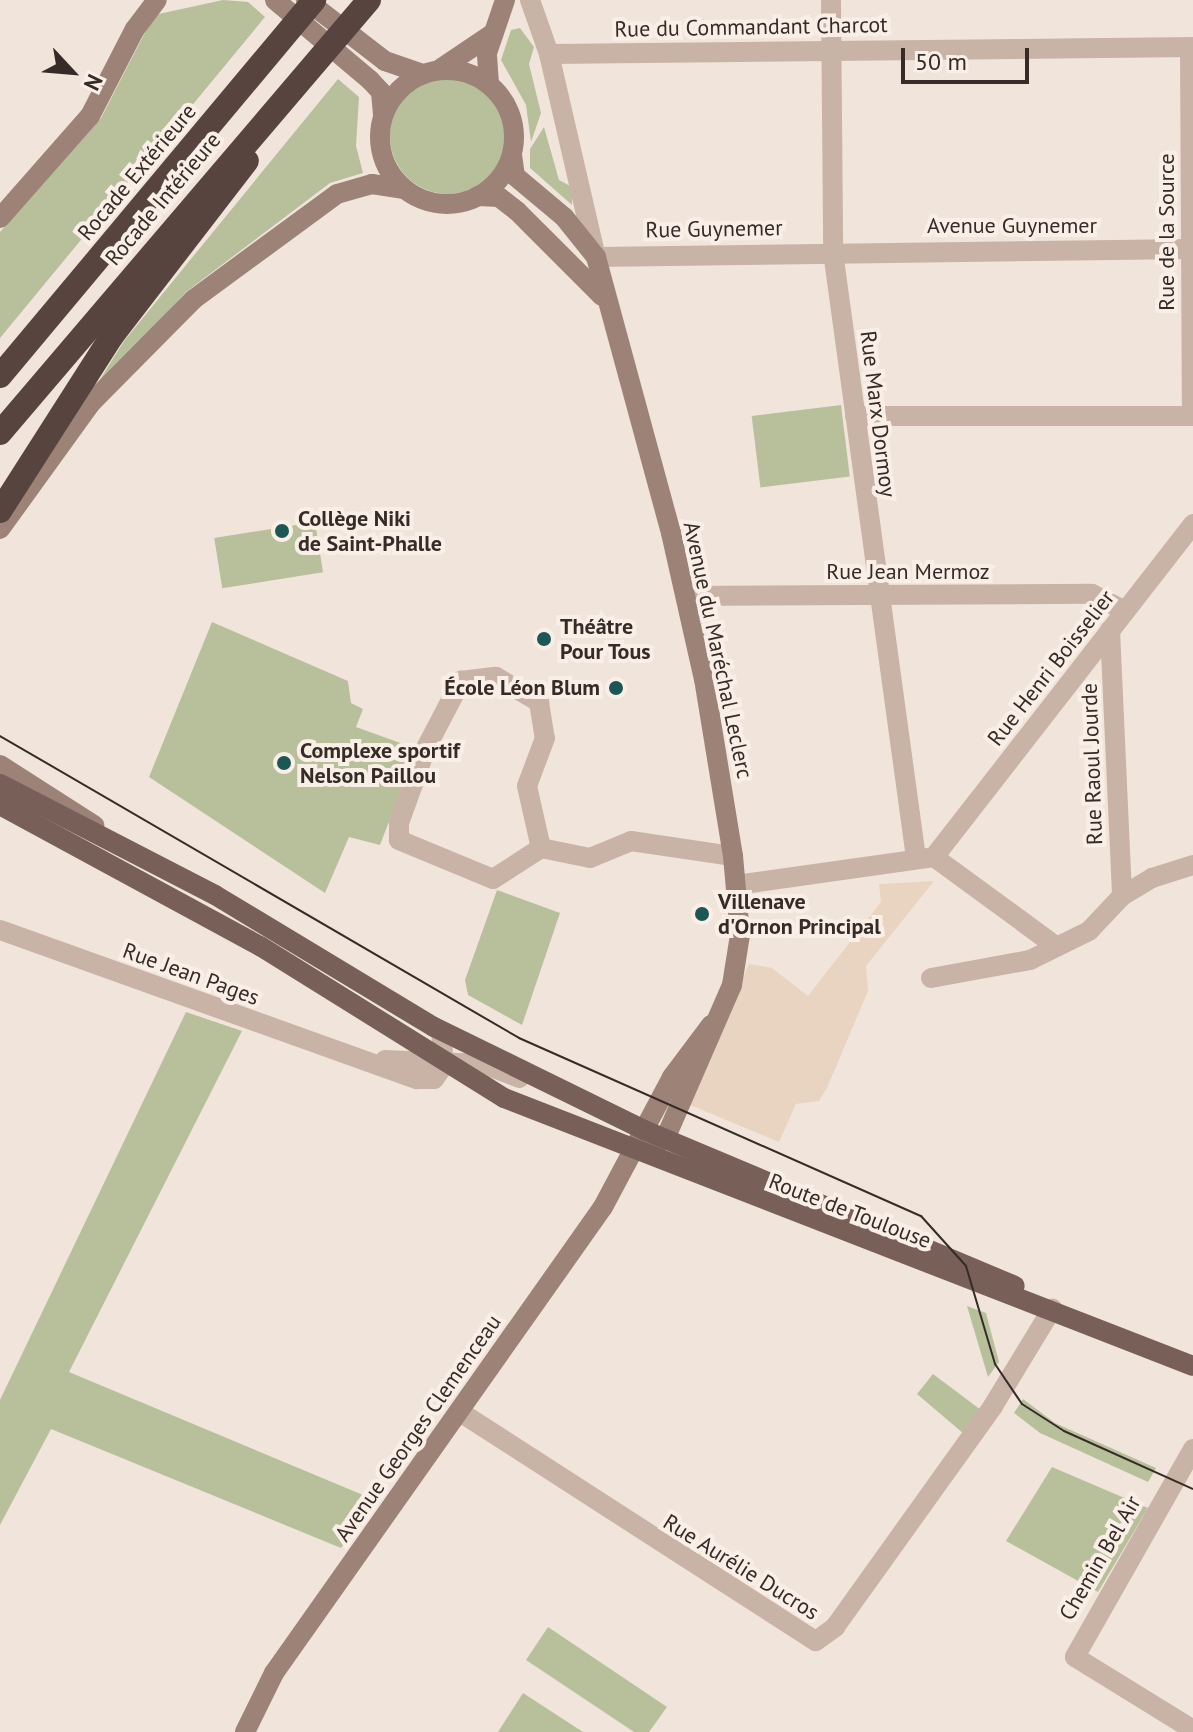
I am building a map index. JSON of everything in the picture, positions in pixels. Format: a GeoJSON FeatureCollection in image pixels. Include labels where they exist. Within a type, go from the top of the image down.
{"type":"FeatureCollection","features":[{"type":"Feature","properties":{"kind":"highway","name":"Rocade Extérieure"},"geometry":{"type":"LineString","coordinates":[[0,376],[314,0]]}},
{"type":"Feature","properties":{"kind":"highway","name":"Rocade Intérieure"},"geometry":{"type":"LineString","coordinates":[[0,433],[361,9]]}},
{"type":"Feature","properties":{"kind":"highway"},"geometry":{"type":"LineString","coordinates":[[0,511],[112,336],[319,59]]}},
{"type":"Feature","properties":{"kind":"main road","name":"Route de Toulouse"},"geometry":{"type":"LineString","coordinates":[[0,784],[120,844],[441,1031],[644,1130],[1034,1294],[1052,1309]]}},
{"type":"Feature","properties":{"kind":"main road","name":"Route de Toulouse"},"geometry":{"type":"LineString","coordinates":[[0,805],[260,946],[444,1065],[633,1153],[1030,1307],[1052,1309],[1193,1366]]}},
{"type":"Feature","properties":{"kind":"street"},"geometry":{"type":"LineString","coordinates":[[135,29],[136,0]]}},
{"type":"Feature","properties":{"kind":"street"},"geometry":{"type":"LineString","coordinates":[[0,218],[90,116],[135,29],[157,0]]}},
{"type":"Feature","properties":{"kind":"street"},"geometry":{"type":"LineString","coordinates":[[275,0],[381,92],[383,115],[380,147],[403,189]]}},
{"type":"Feature","properties":{"kind":"street"},"geometry":{"type":"LineString","coordinates":[[306,0],[392,66],[489,84]]}},
{"type":"Feature","properties":{"kind":"street"},"geometry":{"type":"LineString","coordinates":[[530,0],[536,26],[549,54],[596,257]]}},
{"type":"Feature","properties":{"kind":"street","name":"Rue Marx Dormoy"},"geometry":{"type":"LineString","coordinates":[[831,0],[833,252],[877,597],[911,831],[925,858]]}},
{"type":"Feature","properties":{"kind":"street"},"geometry":{"type":"LineString","coordinates":[[0,529],[91,403],[194,299],[337,194],[372,184],[403,189],[448,204],[478,196],[499,179],[512,155],[511,116],[489,84],[492,34],[504,6],[536,26]]}},
{"type":"Feature","properties":{"kind":"street"},"geometry":{"type":"LineString","coordinates":[[383,115],[405,83],[492,34]]}},
{"type":"Feature","properties":{"kind":"street","name":"Rue du Commandant Charcot"},"geometry":{"type":"LineString","coordinates":[[549,54],[1191,47]]}},
{"type":"Feature","properties":{"kind":"street","name":"Rue de la Source"},"geometry":{"type":"LineString","coordinates":[[1191,47],[1193,416]]}},
{"type":"Feature","properties":{"kind":"street","name":"Avenue du Maréchal Leclerc"},"geometry":{"type":"LineString","coordinates":[[512,155],[515,176],[564,217],[596,257],[686,596],[733,856],[737,963],[721,1013],[665,1139]]}},
{"type":"Feature","properties":{"kind":"street","name":"Avenue du Maréchal Leclerc"},"geometry":{"type":"LineString","coordinates":[[478,196],[499,197],[517,211],[606,301]]}},
{"type":"Feature","properties":{"kind":"street","name":"Avenue Guynemer"},"geometry":{"type":"LineString","coordinates":[[833,252],[1191,249]]}},
{"type":"Feature","properties":{"kind":"street","name":"Rue Guynemer"},"geometry":{"type":"LineString","coordinates":[[596,257],[833,252]]}},
{"type":"Feature","properties":{"kind":"street"},"geometry":{"type":"LineString","coordinates":[[855,416],[1193,416]]}},
{"type":"Feature","properties":{"kind":"street","name":"Rue Henri Boisselier"},"geometry":{"type":"LineString","coordinates":[[925,858],[947,840],[1193,524]]}},
{"type":"Feature","properties":{"kind":"street","name":"Rue Jean Mermoz"},"geometry":{"type":"LineString","coordinates":[[686,596],[1092,594],[1125,611]]}},
{"type":"Feature","properties":{"kind":"street","name":"Rue Raoul Jourde"},"geometry":{"type":"LineString","coordinates":[[1110,630],[1122,896]]}},
{"type":"Feature","properties":{"kind":"street"},"geometry":{"type":"LineString","coordinates":[[541,848],[527,786],[545,738],[539,702],[496,677],[461,681],[438,717],[399,823],[399,840],[423,855],[493,879],[541,848],[590,858],[631,841],[733,856]]}},
{"type":"Feature","properties":{"kind":"street"},"geometry":{"type":"LineString","coordinates":[[0,765],[120,844]]}},
{"type":"Feature","properties":{"kind":"street"},"geometry":{"type":"LineString","coordinates":[[736,885],[925,858],[1053,944]]}},
{"type":"Feature","properties":{"kind":"street"},"geometry":{"type":"LineString","coordinates":[[931,978],[1030,960],[1053,944],[1089,931],[1122,896],[1193,865]]}},
{"type":"Feature","properties":{"kind":"street","name":"Rue Jean Pages"},"geometry":{"type":"LineString","coordinates":[[0,930],[428,1080],[444,1065]]}},
{"type":"Feature","properties":{"kind":"street","name":"Avenue du Maréchal Leclerc"},"geometry":{"type":"LineString","coordinates":[[644,1130],[687,1053],[721,1013]]}},
{"type":"Feature","properties":{"kind":"street"},"geometry":{"type":"LineString","coordinates":[[441,1031],[444,1065],[483,1064],[556,1097],[582,1099]]}},
{"type":"Feature","properties":{"kind":"street","name":"Avenue Georges Clemenceau"},"geometry":{"type":"LineString","coordinates":[[245,1732],[274,1673],[603,1207],[644,1130]]}},
{"type":"Feature","properties":{"kind":"street"},"geometry":{"type":"LineString","coordinates":[[633,1153],[665,1139]]}},
{"type":"Feature","properties":{"kind":"street","name":"Rue Aurélie Ducros"},"geometry":{"type":"LineString","coordinates":[[460,1412],[802,1637],[816,1641],[835,1627],[998,1399],[1052,1309]]}},
{"type":"Feature","properties":{"kind":"street","name":"Chemin Bel Air"},"geometry":{"type":"LineString","coordinates":[[1193,1449],[1075,1657],[1193,1730]]}},
{"type":"Feature","properties":{"kind":"green space"},"geometry":{"type":"Polygon","coordinates":[[[223,0],[248,2],[265,17],[0,338],[0,232],[101,118],[154,15],[223,0]]]}},
{"type":"Feature","properties":{"kind":"green space"},"geometry":{"type":"Polygon","coordinates":[[[520,28],[534,47],[529,64],[541,113],[531,142],[526,105],[501,60],[511,30],[520,28]]]}},
{"type":"Feature","properties":{"kind":"green space"},"geometry":{"type":"Polygon","coordinates":[[[448,78],[470,82],[489,95],[502,114],[506,136],[502,158],[489,177],[470,190],[448,194],[426,190],[407,177],[394,158],[390,136],[394,114],[407,95],[426,82],[448,78]]]}},
{"type":"Feature","properties":{"kind":"green space"},"geometry":{"type":"Polygon","coordinates":[[[338,79],[359,97],[356,146],[363,173],[330,183],[186,292],[86,402],[124,341],[338,79]]]}},
{"type":"Feature","properties":{"kind":"green space"},"geometry":{"type":"Polygon","coordinates":[[[544,127],[559,180],[572,187],[572,205],[530,168],[530,149],[544,127]]]}},
{"type":"Feature","properties":{"kind":"green space"},"geometry":{"type":"Polygon","coordinates":[[[841,405],[850,476],[760,487],[752,416],[841,405]]]}},
{"type":"Feature","properties":{"kind":"green space"},"geometry":{"type":"Polygon","coordinates":[[[315,522],[323,572],[222,588],[214,538],[315,522]]]}},
{"type":"Feature","properties":{"kind":"green space","name":"Complexe sportif Nelson Paillou"},"geometry":{"type":"Polygon","coordinates":[[[212,622],[348,681],[351,703],[363,709],[356,727],[417,749],[380,845],[349,837],[325,893],[149,777],[212,622]]]}},
{"type":"Feature","properties":{"kind":"green space"},"geometry":{"type":"Polygon","coordinates":[[[497,890],[560,913],[522,1025],[468,995],[465,980],[497,890]]]}},
{"type":"Feature","properties":{"kind":"green space"},"geometry":{"type":"Polygon","coordinates":[[[186,1012],[242,1031],[69,1372],[375,1500],[341,1548],[51,1429],[0,1525],[0,1400],[186,1012]]]}},
{"type":"Feature","properties":{"kind":"green space"},"geometry":{"type":"Polygon","coordinates":[[[967,1306],[986,1313],[999,1362],[988,1377],[967,1306]]]}},
{"type":"Feature","properties":{"kind":"green space"},"geometry":{"type":"Polygon","coordinates":[[[933,1374],[981,1410],[964,1434],[917,1394],[933,1374]]]}},
{"type":"Feature","properties":{"kind":"green space"},"geometry":{"type":"Polygon","coordinates":[[[1023,1399],[1055,1423],[1156,1468],[1148,1482],[1040,1433],[1014,1413],[1023,1399]]]}},
{"type":"Feature","properties":{"kind":"green space"},"geometry":{"type":"Polygon","coordinates":[[[1052,1467],[1148,1508],[1098,1592],[1006,1541],[1052,1467]]]}},
{"type":"Feature","properties":{"kind":"green space"},"geometry":{"type":"Polygon","coordinates":[[[548,1627],[667,1707],[649,1732],[634,1732],[526,1660],[548,1627]]]}},
{"type":"Feature","properties":{"kind":"green space"},"geometry":{"type":"Polygon","coordinates":[[[523,1693],[583,1732],[498,1732],[523,1693]]]}},
{"type":"Feature","properties":{"kind":"shaded area"},"geometry":{"type":"Polygon","coordinates":[[[934,881],[866,966],[868,991],[827,1088],[819,1101],[796,1104],[779,1142],[688,1104],[749,964],[772,968],[808,996],[881,902],[879,884],[934,881]]]}},
{"type":"Feature","properties":{"kind":"tram line"},"geometry":{"type":"LineString","coordinates":[[0,736],[519,1038],[921,1216],[966,1266],[995,1364],[1022,1404],[1064,1431],[1193,1489]]}},
{"type":"Feature","properties":{"kind":"place","name":"Collège Niki de Saint-Phalle"},"geometry":{"type":"Point","coordinates":[282,531]}},
{"type":"Feature","properties":{"kind":"place","name":"Théâtre Pour Tous"},"geometry":{"type":"Point","coordinates":[544,639]}},
{"type":"Feature","properties":{"kind":"place","name":"École Léon Blum"},"geometry":{"type":"Point","coordinates":[616,688]}},
{"type":"Feature","properties":{"kind":"place","name":"Complexe sportif Nelson Paillou"},"geometry":{"type":"Point","coordinates":[284,763]}},
{"type":"Feature","properties":{"kind":"place","name":"Villenave d'Ornon Principal"},"geometry":{"type":"Point","coordinates":[702,914]}}]}
